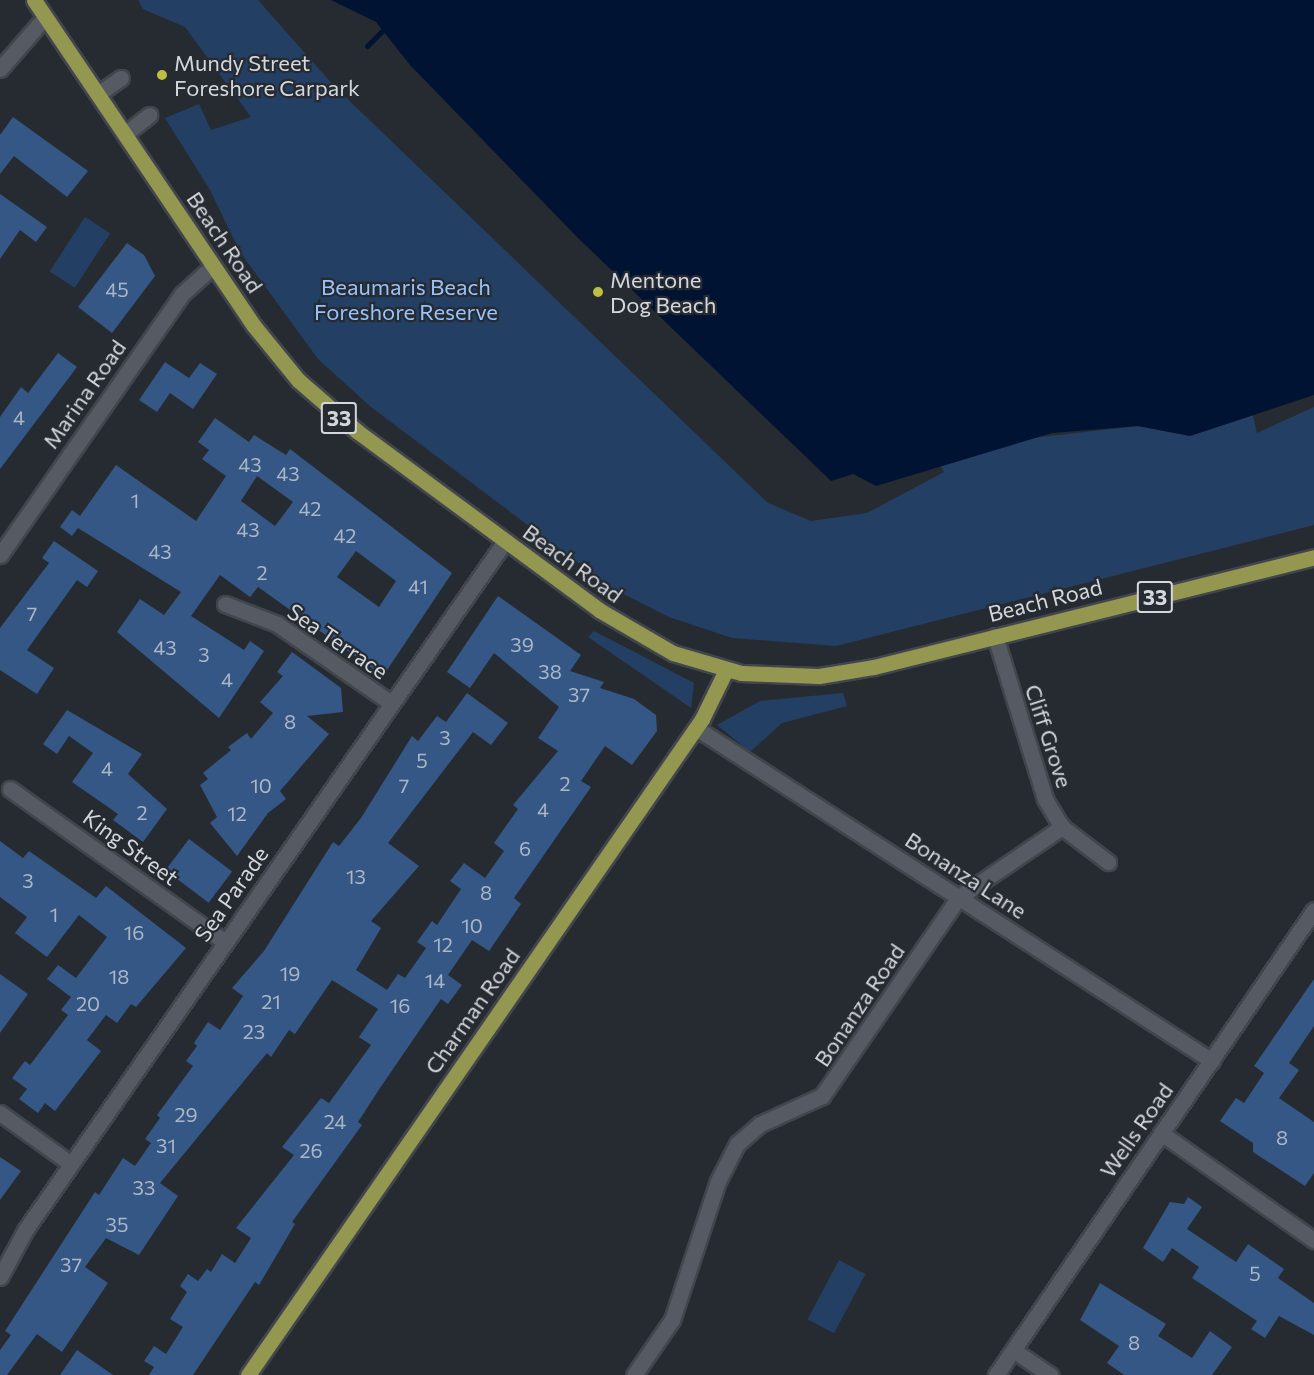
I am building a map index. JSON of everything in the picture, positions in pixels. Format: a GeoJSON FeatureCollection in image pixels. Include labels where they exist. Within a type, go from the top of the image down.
{"type":"FeatureCollection","features":[{"type":"Feature","properties":{"kind":"main road","name":"Beach Road"},"geometry":{"type":"LineString","coordinates":[[34,0],[213,266],[309,391],[505,541],[634,634],[673,653],[726,670],[819,676],[995,636],[1314,557]]}},
{"type":"Feature","properties":{"kind":"main road","name":"Charman Road"},"geometry":{"type":"LineString","coordinates":[[248,1375],[696,728],[726,670]]}},
{"type":"Feature","properties":{"kind":"street"},"geometry":{"type":"LineString","coordinates":[[0,69],[45,17]]}},
{"type":"Feature","properties":{"kind":"street"},"geometry":{"type":"LineString","coordinates":[[98,94],[121,78]]}},
{"type":"Feature","properties":{"kind":"street"},"geometry":{"type":"LineString","coordinates":[[125,134],[149,115]]}},
{"type":"Feature","properties":{"kind":"street","name":"Marina Road"},"geometry":{"type":"LineString","coordinates":[[0,555],[182,294],[213,266]]}},
{"type":"Feature","properties":{"kind":"street","name":"Sea Parade"},"geometry":{"type":"LineString","coordinates":[[0,1277],[71,1164],[505,541]]}},
{"type":"Feature","properties":{"kind":"street","name":"Sea Terrace"},"geometry":{"type":"LineString","coordinates":[[225,604],[278,624],[391,704]]}},
{"type":"Feature","properties":{"kind":"street","name":"Cliff Grove"},"geometry":{"type":"LineString","coordinates":[[995,636],[1031,768],[1062,827],[1108,862]]}},
{"type":"Feature","properties":{"kind":"street","name":"Bonanza Lane"},"geometry":{"type":"LineString","coordinates":[[696,728],[1212,1060]]}},
{"type":"Feature","properties":{"kind":"street","name":"King Street"},"geometry":{"type":"LineString","coordinates":[[10,789],[225,942]]}},
{"type":"Feature","properties":{"kind":"street","name":"Bonanza Road"},"geometry":{"type":"LineString","coordinates":[[634,1375],[672,1320],[718,1181],[737,1144],[760,1124],[830,1088],[959,897],[1062,827]]}},
{"type":"Feature","properties":{"kind":"street","name":"Wells Road"},"geometry":{"type":"LineString","coordinates":[[996,1375],[1312,916]]}},
{"type":"Feature","properties":{"kind":"street"},"geometry":{"type":"LineString","coordinates":[[0,1113],[71,1164]]}},
{"type":"Feature","properties":{"kind":"street"},"geometry":{"type":"LineString","coordinates":[[1161,1133],[1314,1240]]}},
{"type":"Feature","properties":{"kind":"street"},"geometry":{"type":"LineString","coordinates":[[1013,1350],[1050,1375]]}},
{"type":"Feature","properties":{"kind":"green space","name":"Beaumaris Beach Foreshore Reserve"},"geometry":{"type":"Polygon","coordinates":[[[138,0],[258,0],[334,86],[768,503],[811,521],[867,513],[944,472],[939,463],[1023,439],[1138,426],[1190,436],[1253,415],[1257,433],[1314,407],[1314,525],[836,646],[732,638],[669,617],[610,587],[371,407],[318,359],[240,252],[210,190],[165,118],[199,104],[211,130],[251,117],[185,27],[143,9],[138,0]]]}},
{"type":"Feature","properties":{"kind":"green space"},"geometry":{"type":"Polygon","coordinates":[[[85,217],[110,233],[75,288],[50,272],[85,217]]]}},
{"type":"Feature","properties":{"kind":"green space"},"geometry":{"type":"Polygon","coordinates":[[[594,631],[694,683],[691,708],[588,637],[594,631]]]}},
{"type":"Feature","properties":{"kind":"green space"},"geometry":{"type":"Polygon","coordinates":[[[843,693],[847,706],[782,723],[750,752],[717,725],[760,701],[843,693]]]}},
{"type":"Feature","properties":{"kind":"green space"},"geometry":{"type":"Polygon","coordinates":[[[839,1260],[865,1274],[834,1333],[808,1319],[839,1260]]]}},
{"type":"Feature","properties":{"kind":"shaded area"},"geometry":{"type":"Polygon","coordinates":[[[331,0],[1314,0],[1314,395],[1190,436],[1138,426],[1052,433],[876,486],[853,474],[831,481],[578,238],[410,65],[376,22],[331,0]]]}},
{"type":"Feature","properties":{"kind":"building"},"geometry":{"type":"Polygon","coordinates":[[[13,117],[88,171],[67,197],[14,156],[0,174],[0,135],[13,117]]]}},
{"type":"Feature","properties":{"kind":"building"},"geometry":{"type":"Polygon","coordinates":[[[0,194],[47,227],[36,242],[20,230],[0,259],[0,194]]]}},
{"type":"Feature","properties":{"kind":"building"},"geometry":{"type":"Polygon","coordinates":[[[127,243],[144,255],[155,276],[112,333],[78,307],[127,243]]]}},
{"type":"Feature","properties":{"kind":"building"},"geometry":{"type":"Polygon","coordinates":[[[58,353],[77,367],[0,469],[0,417],[21,387],[28,393],[58,353]]]}},
{"type":"Feature","properties":{"kind":"building"},"geometry":{"type":"Polygon","coordinates":[[[165,362],[189,378],[200,363],[217,374],[193,409],[170,393],[157,412],[139,400],[165,362]]]}},
{"type":"Feature","properties":{"kind":"building"},"geometry":{"type":"Polygon","coordinates":[[[215,418],[249,442],[254,435],[286,455],[290,449],[452,573],[383,676],[258,587],[250,597],[220,575],[191,616],[244,650],[250,641],[264,651],[219,718],[117,632],[140,599],[164,615],[181,592],[78,528],[72,536],[60,527],[72,510],[80,516],[116,465],[196,521],[226,476],[202,459],[209,450],[198,442],[215,418]],[[257,476],[241,501],[275,526],[293,502],[257,476]],[[356,551],[337,577],[379,607],[396,581],[356,551]]]}},
{"type":"Feature","properties":{"kind":"building"},"geometry":{"type":"Polygon","coordinates":[[[54,541],[98,571],[87,587],[77,580],[27,650],[54,668],[37,694],[0,670],[0,628],[49,563],[42,558],[54,541]]]}},
{"type":"Feature","properties":{"kind":"building"},"geometry":{"type":"Polygon","coordinates":[[[498,596],[581,655],[570,671],[604,682],[600,688],[634,699],[656,715],[657,731],[632,765],[605,746],[581,781],[591,787],[514,898],[521,904],[489,951],[472,940],[448,975],[462,985],[448,1004],[441,999],[358,1122],[362,1125],[292,1222],[295,1224],[259,1285],[255,1282],[193,1375],[149,1375],[154,1367],[144,1361],[154,1346],[166,1354],[183,1327],[170,1319],[187,1292],[180,1286],[188,1274],[198,1281],[207,1269],[211,1272],[222,1254],[235,1263],[251,1238],[236,1228],[294,1155],[282,1147],[321,1098],[329,1103],[371,1045],[359,1037],[378,1009],[332,980],[295,1034],[289,1030],[271,1057],[267,1053],[160,1183],[178,1196],[139,1255],[106,1238],[85,1267],[108,1283],[62,1352],[37,1334],[7,1375],[0,1375],[0,1350],[11,1335],[5,1331],[95,1192],[99,1195],[123,1158],[135,1166],[151,1143],[145,1139],[160,1118],[157,1115],[193,1066],[186,1061],[197,1046],[194,1043],[208,1022],[220,1030],[243,996],[232,988],[264,951],[333,842],[339,846],[361,818],[412,736],[418,741],[437,716],[446,722],[467,693],[508,723],[491,745],[473,732],[388,843],[419,866],[371,921],[381,928],[356,970],[387,990],[398,974],[405,978],[426,948],[417,942],[432,921],[437,925],[461,889],[450,881],[464,863],[485,878],[504,851],[494,843],[518,809],[513,805],[558,751],[538,738],[559,707],[494,653],[470,688],[447,672],[498,596]]]}},
{"type":"Feature","properties":{"kind":"building"},"geometry":{"type":"Polygon","coordinates":[[[292,652],[341,688],[343,712],[307,716],[329,734],[280,791],[286,799],[268,813],[237,856],[210,823],[217,817],[200,785],[208,779],[203,773],[231,750],[228,747],[247,733],[251,739],[273,713],[260,702],[283,676],[277,672],[292,652]]]}},
{"type":"Feature","properties":{"kind":"building"},"geometry":{"type":"Polygon","coordinates":[[[67,710],[142,754],[128,774],[167,809],[143,842],[113,820],[118,814],[72,782],[93,753],[69,736],[57,754],[43,744],[67,710]]]}},
{"type":"Feature","properties":{"kind":"building"},"geometry":{"type":"Polygon","coordinates":[[[189,839],[232,871],[209,903],[166,870],[189,839]]]}},
{"type":"Feature","properties":{"kind":"building"},"geometry":{"type":"Polygon","coordinates":[[[0,841],[23,858],[29,851],[96,898],[106,886],[186,948],[136,1007],[131,1004],[117,1023],[106,1015],[87,1040],[101,1051],[55,1111],[45,1103],[38,1113],[19,1099],[27,1089],[12,1078],[25,1061],[30,1065],[68,1015],[61,1010],[71,997],[47,979],[58,965],[76,978],[107,937],[79,915],[47,957],[15,933],[27,917],[0,897],[0,841]]]}},
{"type":"Feature","properties":{"kind":"building"},"geometry":{"type":"Polygon","coordinates":[[[0,974],[28,994],[0,1033],[0,974]]]}},
{"type":"Feature","properties":{"kind":"building"},"geometry":{"type":"Polygon","coordinates":[[[1314,979],[1314,1026],[1289,1063],[1299,1070],[1279,1098],[1314,1122],[1314,1173],[1305,1186],[1253,1152],[1253,1143],[1220,1121],[1236,1098],[1244,1103],[1264,1073],[1254,1066],[1314,979]]]}},
{"type":"Feature","properties":{"kind":"building"},"geometry":{"type":"Polygon","coordinates":[[[0,1157],[21,1171],[0,1200],[0,1157]]]}},
{"type":"Feature","properties":{"kind":"building"},"geometry":{"type":"Polygon","coordinates":[[[1188,1197],[1202,1207],[1187,1229],[1236,1262],[1248,1244],[1284,1269],[1278,1278],[1314,1303],[1314,1335],[1279,1316],[1265,1338],[1251,1329],[1257,1321],[1192,1278],[1199,1267],[1172,1248],[1163,1262],[1143,1248],[1170,1202],[1184,1204],[1188,1197]]]}},
{"type":"Feature","properties":{"kind":"building"},"geometry":{"type":"Polygon","coordinates":[[[1100,1283],[1166,1324],[1158,1336],[1192,1358],[1210,1331],[1232,1347],[1212,1375],[1124,1375],[1107,1363],[1119,1346],[1080,1320],[1100,1283]]]}},
{"type":"Feature","properties":{"kind":"building"},"geometry":{"type":"Polygon","coordinates":[[[77,1350],[113,1375],[60,1375],[77,1350]]]}},
{"type":"Feature","properties":{"kind":"waterway"},"geometry":{"type":"LineString","coordinates":[[367,46],[387,26]]}},
{"type":"Feature","properties":{"kind":"place","name":"Mundy Street Foreshore Carpark"},"geometry":{"type":"Point","coordinates":[162,75]}},
{"type":"Feature","properties":{"kind":"place","name":"Mentone Dog Beach"},"geometry":{"type":"Point","coordinates":[598,292]}}]}
